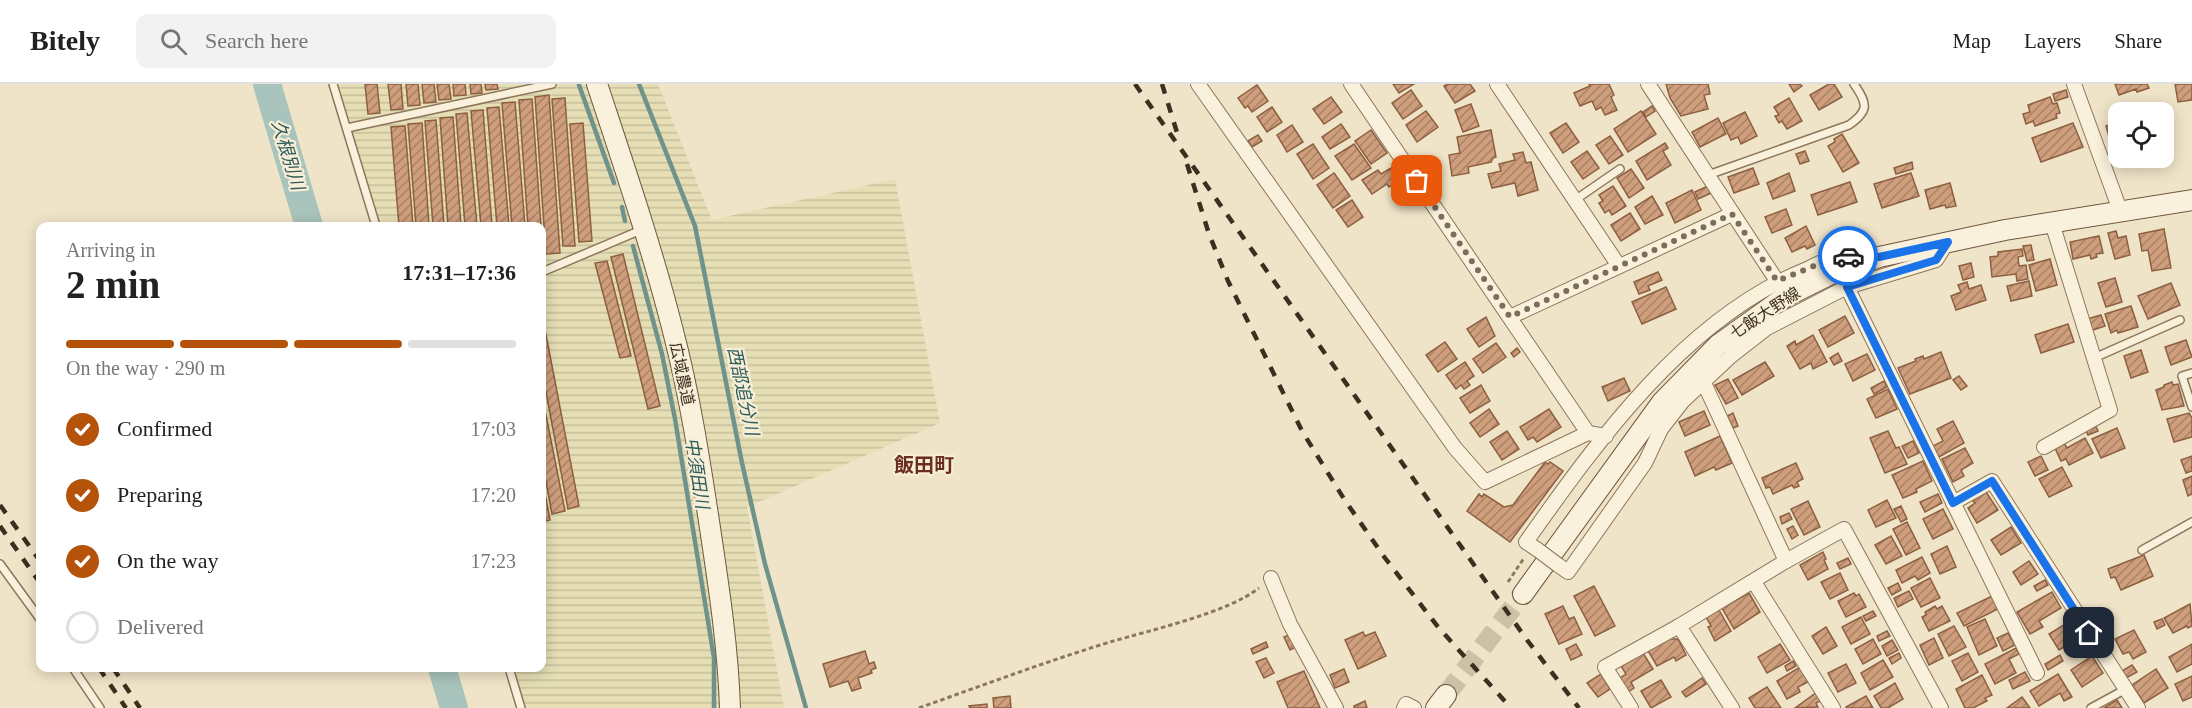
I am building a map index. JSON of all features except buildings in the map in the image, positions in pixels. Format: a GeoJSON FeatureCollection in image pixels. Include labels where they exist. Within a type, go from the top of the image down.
{"type":"FeatureCollection","features":[{"type":"Feature","properties":{"kind":"main road","name":"広域農道"},"geometry":{"type":"LineString","coordinates":[[597,84],[674,331],[690,407],[720,595],[729,663],[730,708]]}},
{"type":"Feature","properties":{"kind":"main road","name":"七飯大野線"},"geometry":{"type":"LineString","coordinates":[[1516,588],[1662,402],[1718,345],[1785,297],[1829,275],[1879,257],[2052,223],[2192,200]]}},
{"type":"Feature","properties":{"kind":"street"},"geometry":{"type":"LineString","coordinates":[[1197,84],[1455,448],[1485,482],[1588,433],[1606,436]]}},
{"type":"Feature","properties":{"kind":"street"},"geometry":{"type":"LineString","coordinates":[[1351,84],[1588,433]]}},
{"type":"Feature","properties":{"kind":"street"},"geometry":{"type":"LineString","coordinates":[[1497,84],[1619,266]]}},
{"type":"Feature","properties":{"kind":"street"},"geometry":{"type":"LineString","coordinates":[[1648,84],[1777,281]]}},
{"type":"Feature","properties":{"kind":"street"},"geometry":{"type":"LineString","coordinates":[[2074,84],[2121,213]]}},
{"type":"Feature","properties":{"kind":"street"},"geometry":{"type":"LineString","coordinates":[[1510,317],[1732,214]]}},
{"type":"Feature","properties":{"kind":"street"},"geometry":{"type":"LineString","coordinates":[[2044,447],[2110,410],[2052,223]]}},
{"type":"Feature","properties":{"kind":"street"},"geometry":{"type":"LineString","coordinates":[[1879,257],[1841,255],[1777,281],[1726,314],[1689,344],[1606,436],[1577,471],[1526,542],[1568,572],[1645,463],[1661,429],[1682,402],[1731,356],[1767,328],[1847,287],[1936,260],[1948,242]]}},
{"type":"Feature","properties":{"kind":"street"},"geometry":{"type":"LineString","coordinates":[[1847,287],[2037,673]]}},
{"type":"Feature","properties":{"kind":"street"},"geometry":{"type":"LineString","coordinates":[[1704,383],[1786,561]]}},
{"type":"Feature","properties":{"kind":"street"},"geometry":{"type":"LineString","coordinates":[[1953,503],[1992,481],[2138,708]]}},
{"type":"Feature","properties":{"kind":"street"},"geometry":{"type":"LineString","coordinates":[[1631,708],[1605,667],[1844,529],[1941,708]]}},
{"type":"Feature","properties":{"kind":"street"},"geometry":{"type":"LineString","coordinates":[[1271,578],[1290,624],[1336,708]]}},
{"type":"Feature","properties":{"kind":"street"},"geometry":{"type":"LineString","coordinates":[[1754,582],[1833,708]]}},
{"type":"Feature","properties":{"kind":"street"},"geometry":{"type":"LineString","coordinates":[[1679,626],[1732,708]]}},
{"type":"Feature","properties":{"kind":"street"},"geometry":{"type":"LineString","coordinates":[[1404,708],[1406,704],[1414,708]]}},
{"type":"Feature","properties":{"kind":"lane"},"geometry":{"type":"LineString","coordinates":[[333,84],[375,222]]}},
{"type":"Feature","properties":{"kind":"lane"},"geometry":{"type":"LineString","coordinates":[[347,128],[552,84]]}},
{"type":"Feature","properties":{"kind":"lane"},"geometry":{"type":"LineString","coordinates":[[1708,175],[1849,125],[1861,117],[1866,107],[1863,96],[1854,84]]}},
{"type":"Feature","properties":{"kind":"lane"},"geometry":{"type":"LineString","coordinates":[[1575,200],[1620,169]]}},
{"type":"Feature","properties":{"kind":"lane"},"geometry":{"type":"LineString","coordinates":[[546,270],[644,229]]}},
{"type":"Feature","properties":{"kind":"lane"},"geometry":{"type":"LineString","coordinates":[[2094,358],[2180,321]]}},
{"type":"Feature","properties":{"kind":"lane"},"geometry":{"type":"LineString","coordinates":[[2192,373],[2182,376],[2192,407]]}},
{"type":"Feature","properties":{"kind":"lane"},"geometry":{"type":"LineString","coordinates":[[2142,550],[2192,522]]}},
{"type":"Feature","properties":{"kind":"lane"},"geometry":{"type":"LineString","coordinates":[[0,564],[36,614]]}},
{"type":"Feature","properties":{"kind":"lane"},"geometry":{"type":"LineString","coordinates":[[76,672],[100,708]]}},
{"type":"Feature","properties":{"kind":"lane"},"geometry":{"type":"LineString","coordinates":[[510,672],[521,708]]}},
{"type":"Feature","properties":{"kind":"lane"},"geometry":{"type":"LineString","coordinates":[[2091,708],[2126,689]]}},
{"type":"Feature","properties":{"kind":"path"},"geometry":{"type":"LineString","coordinates":[[1516,588],[1535,548]]}},
{"type":"Feature","properties":{"kind":"path"},"geometry":{"type":"LineString","coordinates":[[920,708],[1043,663],[1246,598],[1271,578]]}},
{"type":"Feature","properties":{"kind":"shaded area"},"geometry":{"type":"Polygon","coordinates":[[[338,84],[658,84],[712,220],[895,179],[940,423],[747,507],[784,708],[523,708],[512,672],[546,672],[546,222],[379,222],[338,84]]]}},
{"type":"Feature","properties":{"kind":"waterway","name":"久根別川"},"geometry":{"type":"LineString","coordinates":[[267,84],[308,222]]}},
{"type":"Feature","properties":{"kind":"waterway","name":"西部追分川"},"geometry":{"type":"LineString","coordinates":[[639,84],[695,226],[742,463],[765,564],[806,708]]}},
{"type":"Feature","properties":{"kind":"waterway","name":"中須田川"},"geometry":{"type":"LineString","coordinates":[[579,85],[614,183]]}},
{"type":"Feature","properties":{"kind":"waterway","name":"中須田川"},"geometry":{"type":"LineString","coordinates":[[622,207],[625,221]]}},
{"type":"Feature","properties":{"kind":"waterway","name":"中須田川"},"geometry":{"type":"LineString","coordinates":[[633,246],[662,354],[675,419],[714,658],[714,708]]}},
{"type":"Feature","properties":{"kind":"waterway","name":"久根別川"},"geometry":{"type":"LineString","coordinates":[[443,672],[454,708]]}},
{"type":"Feature","properties":{"kind":"tunnel"},"geometry":{"type":"LineString","coordinates":[[1446,695],[1523,594]]}},
{"type":"Feature","properties":{"kind":"railway"},"geometry":{"type":"LineString","coordinates":[[1135,84],[1527,640],[1579,708]]}},
{"type":"Feature","properties":{"kind":"railway"},"geometry":{"type":"LineString","coordinates":[[1162,84],[1179,139]]}},
{"type":"Feature","properties":{"kind":"railway"},"geometry":{"type":"LineString","coordinates":[[1187,164],[1209,234],[1228,281],[1302,431],[1344,499],[1385,558],[1438,627],[1511,708]]}},
{"type":"Feature","properties":{"kind":"railway"},"geometry":{"type":"LineString","coordinates":[[0,505],[36,555]]}},
{"type":"Feature","properties":{"kind":"railway"},"geometry":{"type":"LineString","coordinates":[[0,526],[36,577]]}},
{"type":"Feature","properties":{"kind":"railway"},"geometry":{"type":"LineString","coordinates":[[102,672],[126,708]]}},
{"type":"Feature","properties":{"kind":"railway"},"geometry":{"type":"LineString","coordinates":[[116,672],[140,708]]}},
{"type":"Feature","properties":{"kind":"way so far"},"geometry":{"type":"LineString","coordinates":[[1417,181],[1510,317],[1732,214],[1777,281],[1841,255],[1848,256]]}},
{"type":"Feature","properties":{"kind":"district","name":"飯田町"},"geometry":{"type":"Point","coordinates":[924,465]}},
{"type":"Feature","properties":{"kind":"route"},"geometry":{"type":"LineString","coordinates":[[1848,256],[1879,257],[1948,242],[1936,260],[1847,287],[1953,503],[1992,481],[2089,633]]}}]}
